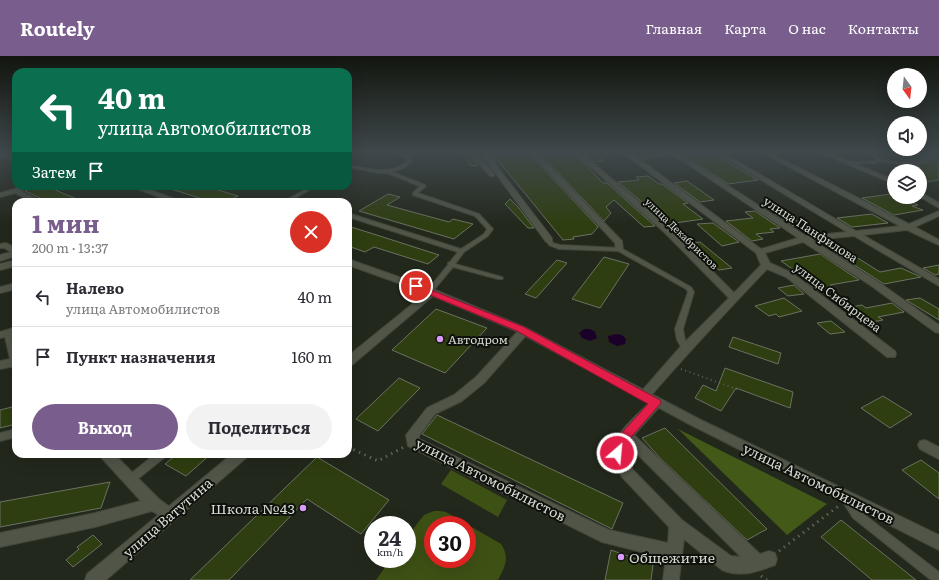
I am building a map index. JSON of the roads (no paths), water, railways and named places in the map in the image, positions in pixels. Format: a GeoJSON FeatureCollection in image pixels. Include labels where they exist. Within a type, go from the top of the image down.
{"type":"FeatureCollection","features":[{"type":"Feature","properties":{"kind":"street"},"geometry":{"type":"LineString","coordinates":[[493,176],[506,191],[514,195]]}},
{"type":"Feature","properties":{"kind":"street"},"geometry":{"type":"LineString","coordinates":[[501,176],[549,240]]}},
{"type":"Feature","properties":{"kind":"street"},"geometry":{"type":"LineString","coordinates":[[556,176],[619,243],[619,249]]}},
{"type":"Feature","properties":{"kind":"street","name":"улица Декабристов"},"geometry":{"type":"LineString","coordinates":[[605,176],[666,230],[735,299]]}},
{"type":"Feature","properties":{"kind":"street"},"geometry":{"type":"LineString","coordinates":[[644,396],[670,365],[766,266],[760,252],[659,176]]}},
{"type":"Feature","properties":{"kind":"street","name":"улица Панфилова"},"geometry":{"type":"LineString","coordinates":[[710,176],[898,300],[939,330]]}},
{"type":"Feature","properties":{"kind":"street"},"geometry":{"type":"LineString","coordinates":[[760,176],[939,283]]}},
{"type":"Feature","properties":{"kind":"street"},"geometry":{"type":"LineString","coordinates":[[811,176],[939,243]]}},
{"type":"Feature","properties":{"kind":"street"},"geometry":{"type":"LineString","coordinates":[[1,191],[19,190]]}},
{"type":"Feature","properties":{"kind":"street"},"geometry":{"type":"LineString","coordinates":[[144,190],[164,198]]}},
{"type":"Feature","properties":{"kind":"street"},"geometry":{"type":"LineString","coordinates":[[16,191],[30,198]]}},
{"type":"Feature","properties":{"kind":"street"},"geometry":{"type":"LineString","coordinates":[[927,198],[939,206]]}},
{"type":"Feature","properties":{"kind":"street"},"geometry":{"type":"LineString","coordinates":[[760,252],[804,239],[909,227],[939,213]]}},
{"type":"Feature","properties":{"kind":"street"},"geometry":{"type":"LineString","coordinates":[[0,246],[6,245],[12,249]]}},
{"type":"Feature","properties":{"kind":"street"},"geometry":{"type":"LineString","coordinates":[[0,258],[12,254]]}},
{"type":"Feature","properties":{"kind":"street","name":"улица Автомобилистов"},"geometry":{"type":"LineString","coordinates":[[352,263],[431,292],[524,331],[656,403],[939,543]]}},
{"type":"Feature","properties":{"kind":"street"},"geometry":{"type":"LineString","coordinates":[[0,267],[12,264]]}},
{"type":"Feature","properties":{"kind":"street","name":"улица Сибирцева"},"geometry":{"type":"LineString","coordinates":[[766,266],[781,270],[789,275],[891,354]]}},
{"type":"Feature","properties":{"kind":"street"},"geometry":{"type":"LineString","coordinates":[[0,290],[12,287]]}},
{"type":"Feature","properties":{"kind":"street"},"geometry":{"type":"LineString","coordinates":[[352,359],[431,292]]}},
{"type":"Feature","properties":{"kind":"street","name":"улица Автомобилистов"},"geometry":{"type":"LineString","coordinates":[[524,331],[480,380],[458,398],[431,411],[412,435],[413,442],[607,537],[675,552]]}},
{"type":"Feature","properties":{"kind":"street"},"geometry":{"type":"LineString","coordinates":[[8,333],[12,348]]}},
{"type":"Feature","properties":{"kind":"street"},"geometry":{"type":"LineString","coordinates":[[0,365],[12,363]]}},
{"type":"Feature","properties":{"kind":"street"},"geometry":{"type":"LineString","coordinates":[[626,435],[763,561],[750,566],[728,564],[677,525],[620,464],[617,451],[626,435],[656,403]]}},
{"type":"Feature","properties":{"kind":"street"},"geometry":{"type":"LineString","coordinates":[[925,445],[939,454]]}},
{"type":"Feature","properties":{"kind":"street"},"geometry":{"type":"LineString","coordinates":[[109,458],[154,504],[169,515]]}},
{"type":"Feature","properties":{"kind":"street","name":"улица Ватутина"},"geometry":{"type":"LineString","coordinates":[[93,580],[235,458]]}},
{"type":"Feature","properties":{"kind":"street"},"geometry":{"type":"LineString","coordinates":[[0,540],[95,520],[154,504]]}},
{"type":"Feature","properties":{"kind":"street"},"geometry":{"type":"LineString","coordinates":[[671,580],[677,525]]}},
{"type":"Feature","properties":{"kind":"lane"},"geometry":{"type":"LineString","coordinates":[[399,176],[423,186],[415,194],[477,215],[490,229],[486,235],[462,251],[450,264],[431,292]]}},
{"type":"Feature","properties":{"kind":"lane"},"geometry":{"type":"LineString","coordinates":[[292,198],[307,190]]}},
{"type":"Feature","properties":{"kind":"lane"},"geometry":{"type":"LineString","coordinates":[[352,216],[462,251]]}},
{"type":"Feature","properties":{"kind":"lane"},"geometry":{"type":"LineString","coordinates":[[549,240],[551,244],[559,247],[619,249],[689,288],[691,292],[679,329],[681,340],[686,348]]}},
{"type":"Feature","properties":{"kind":"lane"},"geometry":{"type":"LineString","coordinates":[[450,264],[500,278]]}},
{"type":"Feature","properties":{"kind":"lane"},"geometry":{"type":"LineString","coordinates":[[0,436],[12,434]]}},
{"type":"Feature","properties":{"kind":"lane"},"geometry":{"type":"LineString","coordinates":[[131,479],[157,458]]}},
{"type":"Feature","properties":{"kind":"lane"},"geometry":{"type":"LineString","coordinates":[[845,497],[857,516],[939,579]]}},
{"type":"Feature","properties":{"kind":"place","name":"Автодром"},"geometry":{"type":"Point","coordinates":[440,339]}},
{"type":"Feature","properties":{"kind":"place","name":"Школа №43"},"geometry":{"type":"Point","coordinates":[303,508]}},
{"type":"Feature","properties":{"kind":"place","name":"Общежитие"},"geometry":{"type":"Point","coordinates":[621,557]}}]}
